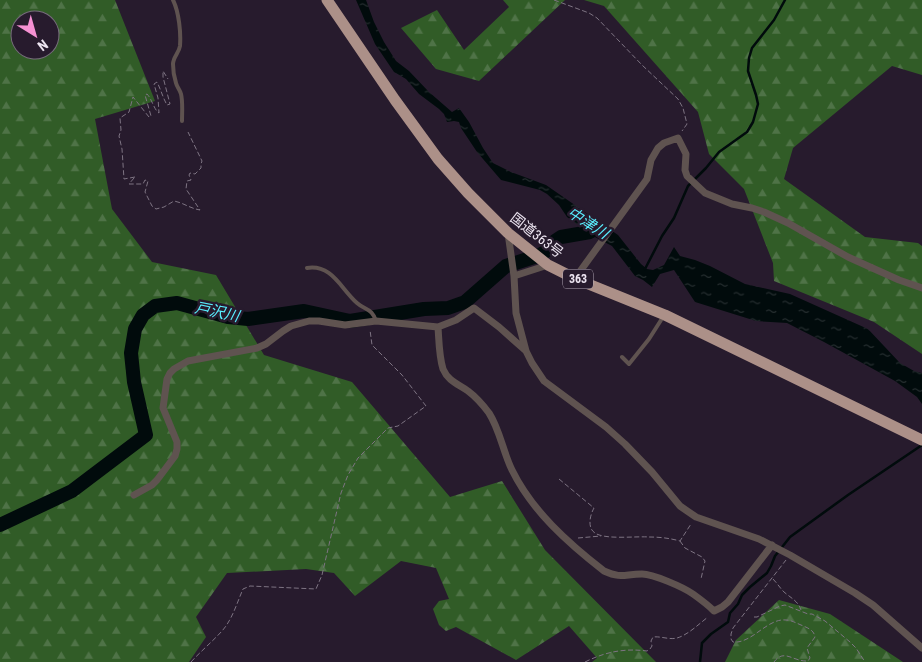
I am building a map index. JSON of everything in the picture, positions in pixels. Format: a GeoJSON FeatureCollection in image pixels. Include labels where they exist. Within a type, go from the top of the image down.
{"type":"FeatureCollection","features":[{"type":"Feature","properties":{"kind":"highway","name":"国道363号"},"geometry":{"type":"LineString","coordinates":[[327,0],[395,100],[438,158],[468,193],[508,233],[548,265],[579,274],[922,440]]}},
{"type":"Feature","properties":{"kind":"street"},"geometry":{"type":"LineString","coordinates":[[579,274],[647,179],[651,160],[658,148],[664,143],[678,138],[686,154],[687,176],[705,193],[732,204],[764,212],[788,223],[848,257],[899,280],[922,288]]}},
{"type":"Feature","properties":{"kind":"street"},"geometry":{"type":"LineString","coordinates":[[508,233],[514,276],[516,313],[526,351],[544,381],[618,438],[652,472],[680,506],[696,517],[759,538],[855,593],[873,605],[922,648]]}},
{"type":"Feature","properties":{"kind":"street"},"geometry":{"type":"LineString","coordinates":[[514,276],[548,265]]}},
{"type":"Feature","properties":{"kind":"street"},"geometry":{"type":"LineString","coordinates":[[134,495],[157,480],[178,449],[163,408],[167,379],[170,373],[188,362],[257,348],[273,340],[282,331],[309,321],[346,325],[376,321],[438,327],[456,320],[474,308],[526,351]]}},
{"type":"Feature","properties":{"kind":"street"},"geometry":{"type":"LineString","coordinates":[[438,327],[443,370],[448,378],[480,402],[490,415],[506,456],[524,492],[541,514],[604,571],[623,576],[643,574],[655,576],[692,593],[714,612],[728,602],[772,545]]}},
{"type":"Feature","properties":{"kind":"lane"},"geometry":{"type":"LineString","coordinates":[[173,0],[178,13],[180,46],[173,64],[176,83],[182,98],[182,121]]}},
{"type":"Feature","properties":{"kind":"lane"},"geometry":{"type":"LineString","coordinates":[[307,268],[315,267],[332,276],[360,306],[374,314],[376,321]]}},
{"type":"Feature","properties":{"kind":"lane"},"geometry":{"type":"LineString","coordinates":[[622,357],[630,364],[665,315]]}},
{"type":"Feature","properties":{"kind":"path"},"geometry":{"type":"LineString","coordinates":[[554,0],[597,18],[678,100],[683,108],[686,124],[678,138]]}},
{"type":"Feature","properties":{"kind":"path"},"geometry":{"type":"LineString","coordinates":[[168,78],[163,71],[170,104],[167,105],[162,97],[161,89],[157,82],[154,84],[158,98],[159,113],[147,94],[145,95],[151,116],[149,117],[133,97],[129,112],[120,118],[121,130],[119,136],[124,179],[135,177],[129,184],[143,184],[145,180],[148,181],[145,192],[152,206],[156,209],[174,201],[180,202],[191,209],[200,210],[186,189],[187,181],[191,180],[188,175],[190,173],[195,174],[202,168],[202,162],[188,132]]}},
{"type":"Feature","properties":{"kind":"path"},"geometry":{"type":"LineString","coordinates":[[191,662],[229,622],[243,589],[250,586],[316,589],[322,575],[342,493],[348,475],[358,458],[388,428],[398,426],[426,406],[402,375],[372,344],[369,331],[376,321]]}},
{"type":"Feature","properties":{"kind":"path"},"geometry":{"type":"LineString","coordinates":[[559,479],[594,508],[591,512],[590,526],[594,532],[602,536]]}},
{"type":"Feature","properties":{"kind":"path"},"geometry":{"type":"LineString","coordinates":[[680,540],[696,517]]}},
{"type":"Feature","properties":{"kind":"path"},"geometry":{"type":"LineString","coordinates":[[570,542],[580,538],[602,536],[647,536],[680,540],[685,548],[702,557],[705,561],[701,579]]}},
{"type":"Feature","properties":{"kind":"path"},"geometry":{"type":"LineString","coordinates":[[774,662],[778,657],[783,656],[800,662],[808,661],[810,658],[807,648],[815,637],[814,633],[804,626],[784,620],[774,622],[740,642],[733,642],[731,634],[733,628],[790,555]]}},
{"type":"Feature","properties":{"kind":"path"},"geometry":{"type":"LineString","coordinates":[[772,578],[798,603],[801,611]]}},
{"type":"Feature","properties":{"kind":"path"},"geometry":{"type":"LineString","coordinates":[[754,617],[785,605],[817,616],[830,624],[856,648],[865,662]]}},
{"type":"Feature","properties":{"kind":"path"},"geometry":{"type":"LineString","coordinates":[[585,662],[609,652],[647,651],[652,646],[651,641],[653,637],[678,638],[714,612]]}},
{"type":"Feature","properties":{"kind":"green space"},"geometry":{"type":"Polygon","coordinates":[[[0,0],[115,0],[155,101],[95,119],[112,209],[152,262],[216,275],[264,355],[352,382],[450,497],[502,481],[545,550],[656,662],[592,662],[597,658],[569,626],[516,660],[456,627],[446,631],[439,625],[433,609],[439,601],[449,599],[436,568],[401,561],[355,596],[334,573],[306,569],[227,573],[196,617],[206,637],[189,662],[0,662],[0,0]]]}},
{"type":"Feature","properties":{"kind":"green space"},"geometry":{"type":"Polygon","coordinates":[[[503,0],[565,0],[479,81],[436,69],[401,28],[437,10],[464,50],[509,7],[503,0]]]}},
{"type":"Feature","properties":{"kind":"green space"},"geometry":{"type":"Polygon","coordinates":[[[584,0],[922,0],[922,75],[892,66],[793,148],[784,179],[865,237],[918,243],[922,246],[922,354],[874,322],[774,281],[773,263],[744,189],[709,154],[698,112],[604,6],[584,0]]]}},
{"type":"Feature","properties":{"kind":"green space"},"geometry":{"type":"Polygon","coordinates":[[[779,600],[830,614],[903,662],[725,662],[736,640],[779,600]]]}},
{"type":"Feature","properties":{"kind":"water","name":"中津川"},"geometry":{"type":"Polygon","coordinates":[[[356,0],[366,0],[374,22],[396,61],[452,112],[459,108],[493,163],[546,185],[618,235],[647,269],[653,270],[664,265],[674,247],[680,256],[710,266],[745,284],[790,294],[868,329],[900,363],[922,373],[922,404],[917,397],[895,381],[787,323],[756,321],[695,302],[674,270],[660,274],[652,287],[635,276],[612,246],[593,236],[567,217],[559,205],[547,194],[540,190],[501,180],[477,152],[459,122],[447,122],[444,114],[439,109],[419,94],[406,79],[394,72],[375,44],[356,0]]]}},
{"type":"Feature","properties":{"kind":"waterway"},"geometry":{"type":"LineString","coordinates":[[645,269],[662,236],[674,218],[688,186],[719,152],[747,132],[753,122],[758,104],[748,71],[749,58],[752,48],[774,20],[785,0]]}},
{"type":"Feature","properties":{"kind":"waterway","name":"戸沢川"},"geometry":{"type":"LineString","coordinates":[[0,525],[72,491],[146,435],[134,382],[131,353],[135,329],[143,315],[155,306],[177,303],[228,317],[248,319],[304,311],[350,321],[424,309],[448,308],[465,302],[506,266],[540,255],[561,237],[590,232],[594,229]]}},
{"type":"Feature","properties":{"kind":"waterway"},"geometry":{"type":"LineString","coordinates":[[700,662],[702,643],[728,622],[730,613],[738,604],[742,595],[767,573],[775,556],[790,537],[922,445]]}}]}
